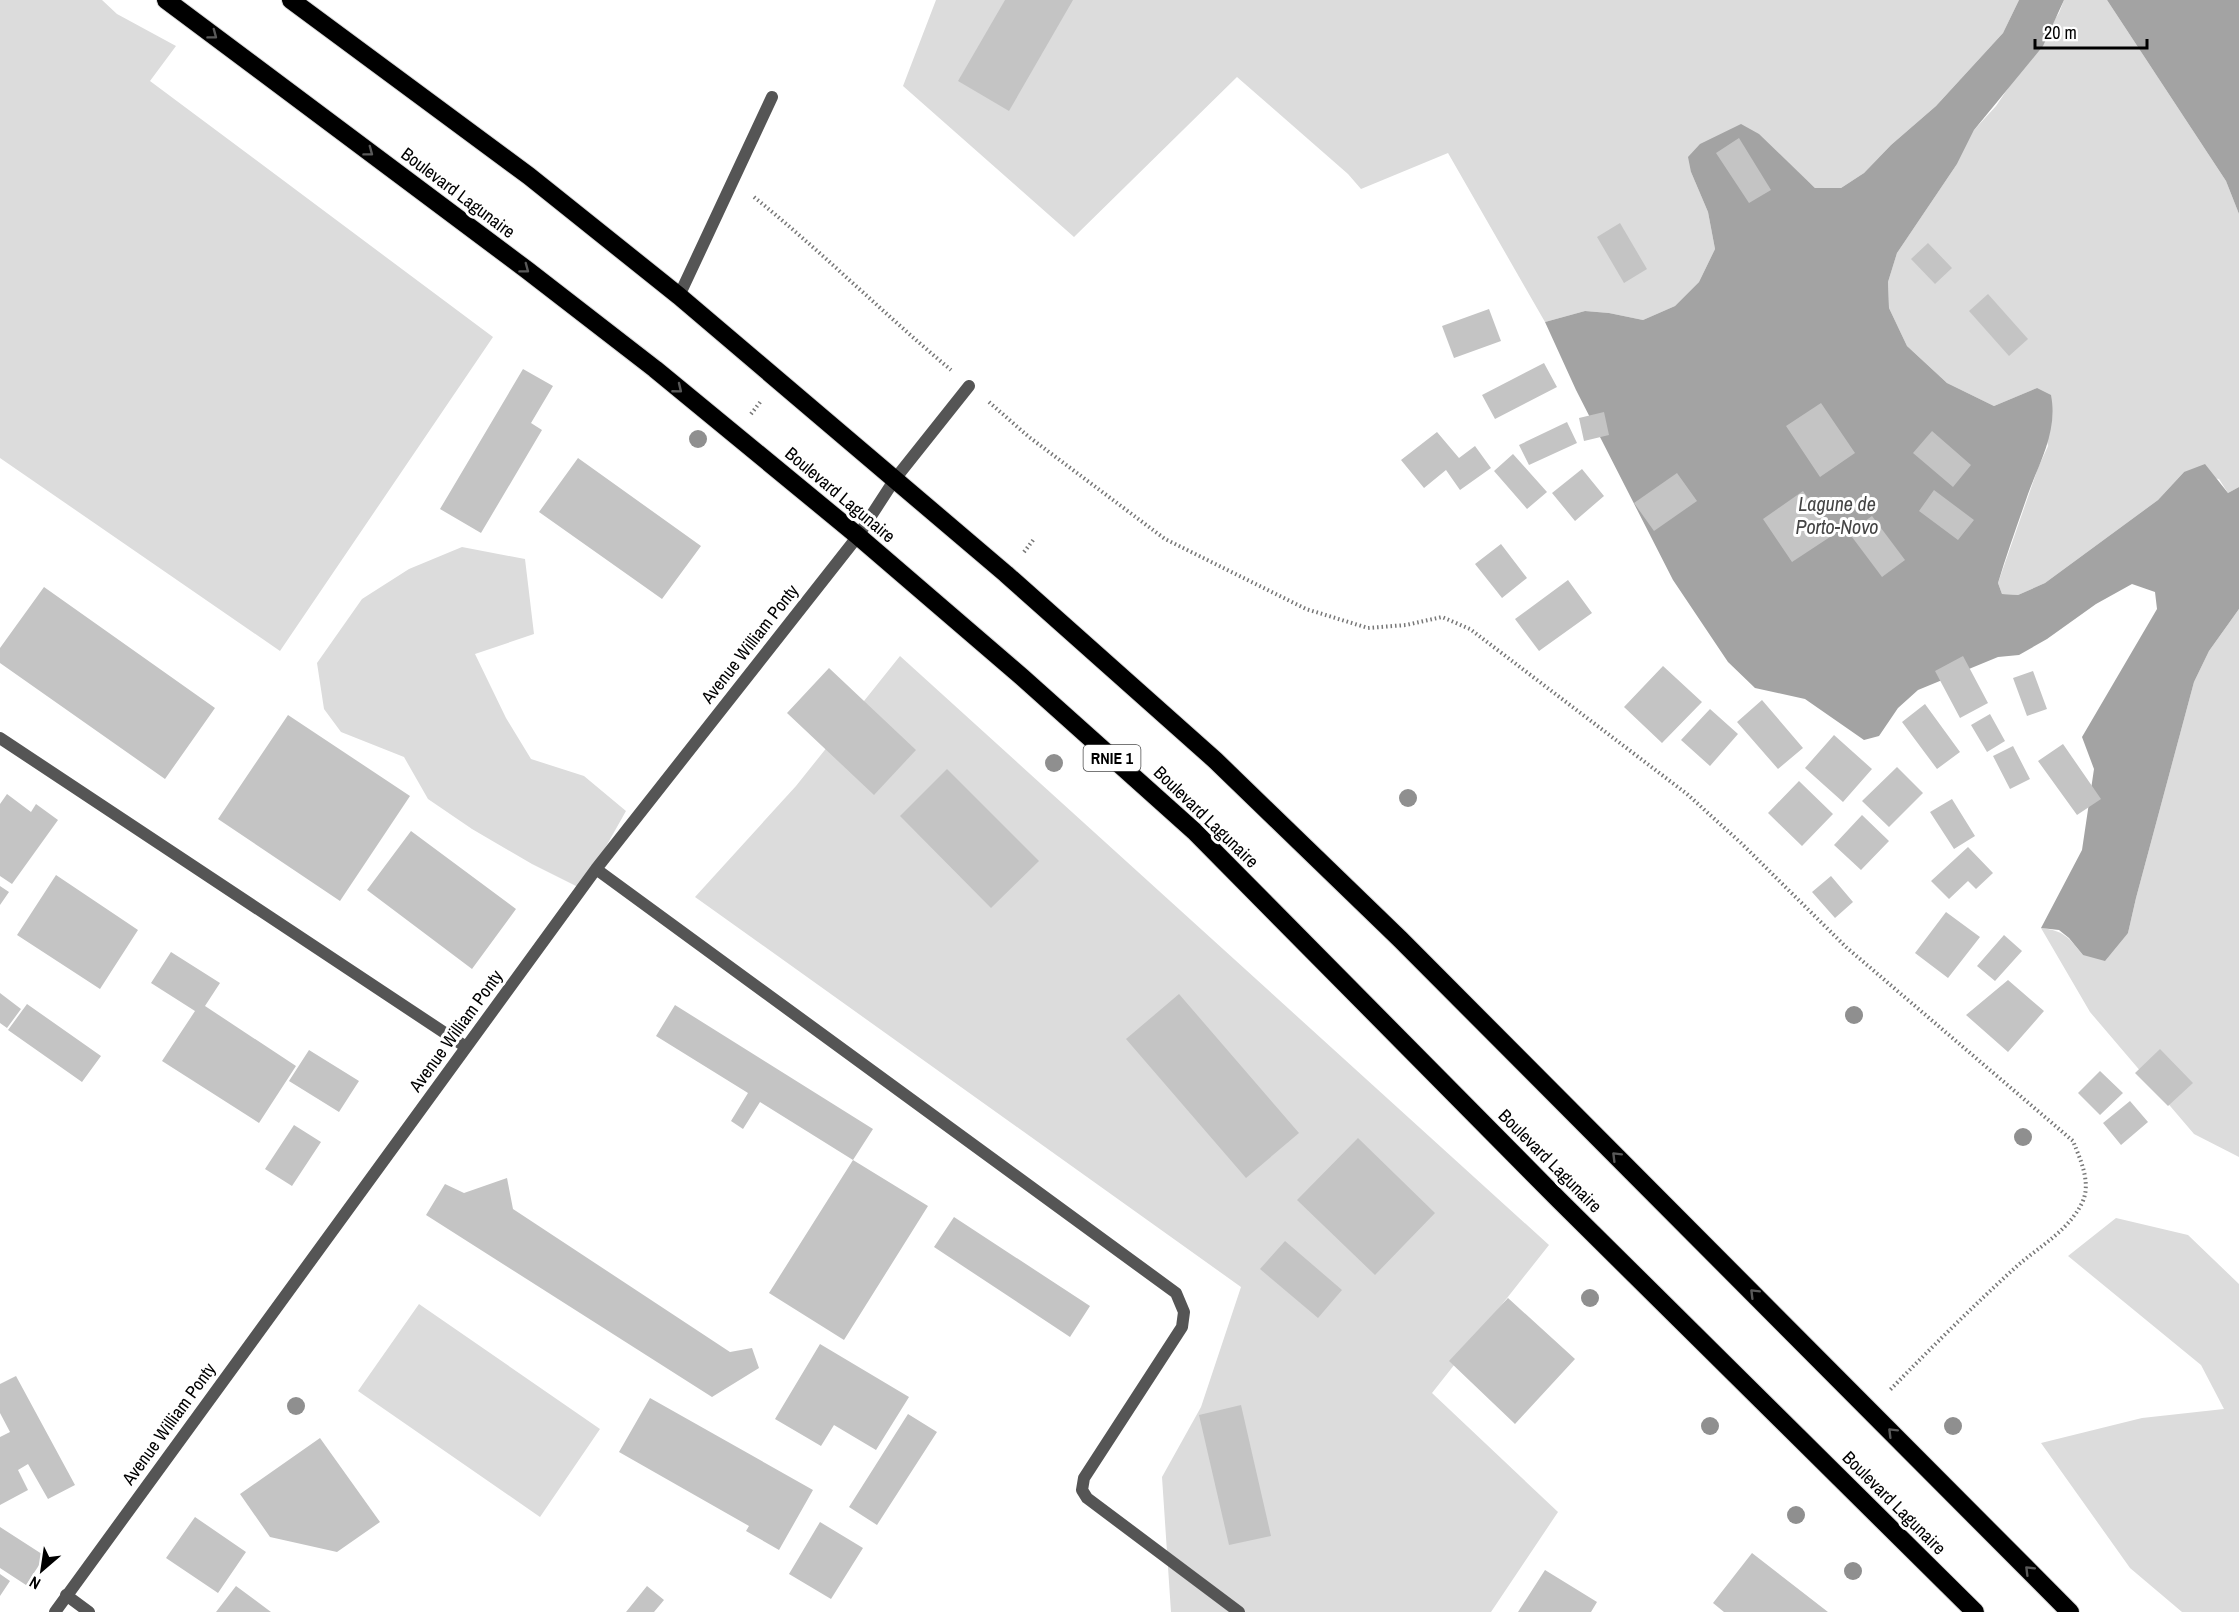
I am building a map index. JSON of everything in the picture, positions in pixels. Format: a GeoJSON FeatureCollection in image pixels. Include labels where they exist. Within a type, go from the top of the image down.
{"type":"FeatureCollection","features":[{"type":"Feature","properties":{"kind":"highway","name":"Boulevard Lagunaire"},"geometry":{"type":"LineString","coordinates":[[166,0],[527,270],[655,369],[858,536],[1022,677],[1194,831],[1559,1200],[1975,1612]]}},
{"type":"Feature","properties":{"kind":"highway"},"geometry":{"type":"LineString","coordinates":[[291,0],[529,176],[679,296],[1096,652],[1223,768],[1400,939],[2070,1612]]}},
{"type":"Feature","properties":{"kind":"street"},"geometry":{"type":"LineString","coordinates":[[679,296],[772,97]]}},
{"type":"Feature","properties":{"kind":"street","name":"Avenue William Ponty"},"geometry":{"type":"LineString","coordinates":[[55,1612],[596,869],[858,536],[895,479],[969,386]]}},
{"type":"Feature","properties":{"kind":"street"},"geometry":{"type":"LineString","coordinates":[[0,738],[466,1047]]}},
{"type":"Feature","properties":{"kind":"street"},"geometry":{"type":"LineString","coordinates":[[596,869],[1176,1293],[1184,1312],[1182,1327],[1084,1478],[1082,1490],[1087,1498],[1239,1612]]}},
{"type":"Feature","properties":{"kind":"street"},"geometry":{"type":"LineString","coordinates":[[66,1595],[89,1612]]}},
{"type":"Feature","properties":{"kind":"path"},"geometry":{"type":"LineString","coordinates":[[732,180],[801,235],[899,326],[1029,437],[1165,539],[1306,609],[1368,628],[1406,625],[1442,617],[1470,629],[1687,794],[1741,843],[1846,947],[2073,1141],[2086,1174],[2084,1201],[2066,1227],[2019,1265],[1960,1319],[1870,1410]]}},
{"type":"Feature","properties":{"kind":"path"},"geometry":{"type":"LineString","coordinates":[[734,435],[777,379]]}},
{"type":"Feature","properties":{"kind":"shaded area"},"geometry":{"type":"Polygon","coordinates":[[[0,0],[102,0],[117,14],[176,46],[150,81],[493,337],[280,651],[0,458],[0,0]]]}},
{"type":"Feature","properties":{"kind":"shaded area"},"geometry":{"type":"Polygon","coordinates":[[[936,0],[2019,0],[2003,33],[1936,106],[1891,145],[1864,173],[1841,188],[1815,188],[1759,135],[1691,172],[1708,212],[1715,249],[1699,282],[1675,306],[1643,320],[1585,311],[1545,322],[1448,153],[1361,189],[1348,174],[1237,77],[1074,237],[903,86],[936,0]]]}},
{"type":"Feature","properties":{"kind":"shaded area"},"geometry":{"type":"Polygon","coordinates":[[[2064,0],[2107,0],[2226,181],[2239,214],[2239,487],[2228,493],[2219,479],[2184,472],[2158,500],[2045,583],[2018,595],[2002,594],[1998,583],[2038,468],[2048,446],[2037,388],[1994,406],[1947,383],[1907,346],[1889,308],[1888,282],[1897,253],[1957,164],[1974,130],[1996,106],[2059,13],[2064,0]]]}},
{"type":"Feature","properties":{"kind":"shaded area"},"geometry":{"type":"Polygon","coordinates":[[[462,547],[525,559],[534,634],[475,654],[506,718],[531,759],[584,776],[626,811],[582,889],[532,864],[472,829],[428,799],[404,757],[341,732],[324,709],[317,663],[362,599],[409,569],[462,547]]]}},
{"type":"Feature","properties":{"kind":"shaded area"},"geometry":{"type":"Polygon","coordinates":[[[2239,609],[2239,1157],[2194,1134],[2090,1012],[2041,928],[2056,931],[2065,936],[2083,955],[2128,933],[2194,682],[2209,651],[2239,609]]]}},
{"type":"Feature","properties":{"kind":"shaded area"},"geometry":{"type":"Polygon","coordinates":[[[900,656],[1549,1245],[1432,1393],[1558,1512],[1491,1612],[1171,1612],[1162,1477],[1201,1407],[1241,1287],[695,897],[796,786],[900,656]]]}},
{"type":"Feature","properties":{"kind":"shaded area"},"geometry":{"type":"Polygon","coordinates":[[[2116,1218],[2188,1235],[2239,1284],[2239,1612],[2182,1612],[2130,1568],[2041,1443],[2142,1418],[2224,1409],[2201,1365],[2068,1256],[2116,1218]]]}},
{"type":"Feature","properties":{"kind":"shaded area"},"geometry":{"type":"Polygon","coordinates":[[[419,1304],[600,1429],[540,1517],[358,1391],[419,1304]]]}},
{"type":"Feature","properties":{"kind":"water","name":"Lagune de Porto-Novo"},"geometry":{"type":"Polygon","coordinates":[[[2019,0],[2064,0],[2043,46],[1974,130],[1957,164],[1897,253],[1888,282],[1889,308],[1907,346],[1947,383],[1994,406],[2037,388],[2051,395],[2053,408],[2050,433],[1998,583],[2002,594],[2018,595],[2045,583],[2158,500],[2184,472],[2205,464],[2228,493],[2239,487],[2239,609],[2209,651],[2194,682],[2128,933],[2105,961],[2083,955],[2059,930],[2041,928],[2082,850],[2094,769],[2082,737],[2157,609],[2155,592],[2132,584],[2096,604],[2047,639],[2019,655],[1998,657],[1918,690],[1898,708],[1879,736],[1864,740],[1805,699],[1755,688],[1728,662],[1673,580],[1576,390],[1545,322],[1585,311],[1643,320],[1675,306],[1699,282],[1715,249],[1708,212],[1691,172],[1688,157],[1700,144],[1741,124],[1759,134],[1815,188],[1841,188],[1864,173],[1891,145],[1936,106],[2003,33],[2019,0]]]}},
{"type":"Feature","properties":{"kind":"water"},"geometry":{"type":"Polygon","coordinates":[[[2107,0],[2239,0],[2239,214],[2226,181],[2107,0]]]}},
{"type":"Feature","properties":{"kind":"building"},"geometry":{"type":"Polygon","coordinates":[[[1005,0],[1073,0],[1009,111],[958,81],[1005,0]]]}},
{"type":"Feature","properties":{"kind":"building"},"geometry":{"type":"Polygon","coordinates":[[[1739,138],[1771,190],[1749,203],[1716,153],[1739,138]]]}},
{"type":"Feature","properties":{"kind":"building"},"geometry":{"type":"Polygon","coordinates":[[[1620,223],[1647,269],[1624,283],[1597,237],[1620,223]]]}},
{"type":"Feature","properties":{"kind":"building"},"geometry":{"type":"Polygon","coordinates":[[[1928,243],[1952,268],[1935,284],[1911,259],[1928,243]]]}},
{"type":"Feature","properties":{"kind":"building"},"geometry":{"type":"Polygon","coordinates":[[[1988,294],[2028,339],[2009,356],[1969,311],[1988,294]]]}},
{"type":"Feature","properties":{"kind":"building"},"geometry":{"type":"Polygon","coordinates":[[[1489,309],[1501,341],[1454,358],[1442,326],[1489,309]]]}},
{"type":"Feature","properties":{"kind":"building"},"geometry":{"type":"Polygon","coordinates":[[[1544,363],[1557,387],[1495,419],[1482,395],[1544,363]]]}},
{"type":"Feature","properties":{"kind":"building"},"geometry":{"type":"Polygon","coordinates":[[[523,369],[553,386],[531,423],[542,430],[481,533],[440,509],[523,369]]]}},
{"type":"Feature","properties":{"kind":"building"},"geometry":{"type":"Polygon","coordinates":[[[1821,403],[1855,453],[1820,477],[1786,426],[1821,403]]]}},
{"type":"Feature","properties":{"kind":"building"},"geometry":{"type":"Polygon","coordinates":[[[1604,412],[1609,435],[1584,441],[1579,418],[1604,412]]]}},
{"type":"Feature","properties":{"kind":"building"},"geometry":{"type":"Polygon","coordinates":[[[1567,422],[1577,443],[1529,465],[1519,445],[1567,422]]]}},
{"type":"Feature","properties":{"kind":"building"},"geometry":{"type":"Polygon","coordinates":[[[1932,431],[1971,465],[1953,487],[1913,453],[1932,431]]]}},
{"type":"Feature","properties":{"kind":"building"},"geometry":{"type":"Polygon","coordinates":[[[1437,432],[1459,458],[1475,446],[1491,468],[1460,490],[1446,470],[1424,488],[1401,460],[1437,432]]]}},
{"type":"Feature","properties":{"kind":"building"},"geometry":{"type":"Polygon","coordinates":[[[1513,454],[1547,492],[1527,509],[1494,471],[1513,454]]]}},
{"type":"Feature","properties":{"kind":"building"},"geometry":{"type":"Polygon","coordinates":[[[578,458],[701,546],[662,599],[539,512],[578,458]]]}},
{"type":"Feature","properties":{"kind":"building"},"geometry":{"type":"Polygon","coordinates":[[[1582,469],[1604,496],[1575,521],[1552,493],[1582,469]]]}},
{"type":"Feature","properties":{"kind":"building"},"geometry":{"type":"Polygon","coordinates":[[[1677,473],[1697,501],[1654,531],[1634,503],[1677,473]]]}},
{"type":"Feature","properties":{"kind":"building"},"geometry":{"type":"Polygon","coordinates":[[[1934,490],[1974,520],[1958,540],[1919,511],[1934,490]]]}},
{"type":"Feature","properties":{"kind":"building"},"geometry":{"type":"Polygon","coordinates":[[[1803,491],[1833,535],[1792,562],[1763,519],[1803,491]]]}},
{"type":"Feature","properties":{"kind":"building"},"geometry":{"type":"Polygon","coordinates":[[[1872,516],[1905,560],[1882,577],[1849,533],[1872,516]]]}},
{"type":"Feature","properties":{"kind":"building"},"geometry":{"type":"Polygon","coordinates":[[[1501,544],[1527,578],[1502,598],[1475,564],[1501,544]]]}},
{"type":"Feature","properties":{"kind":"building"},"geometry":{"type":"Polygon","coordinates":[[[1568,580],[1592,613],[1539,651],[1515,619],[1568,580]]]}},
{"type":"Feature","properties":{"kind":"building"},"geometry":{"type":"Polygon","coordinates":[[[44,587],[215,708],[165,779],[0,663],[0,648],[44,587]]]}},
{"type":"Feature","properties":{"kind":"building"},"geometry":{"type":"Polygon","coordinates":[[[1963,656],[1988,703],[1960,718],[1935,671],[1963,656]]]}},
{"type":"Feature","properties":{"kind":"building"},"geometry":{"type":"Polygon","coordinates":[[[1663,666],[1702,702],[1662,743],[1624,707],[1663,666]]]}},
{"type":"Feature","properties":{"kind":"building"},"geometry":{"type":"Polygon","coordinates":[[[829,668],[916,750],[874,795],[787,713],[829,668]]]}},
{"type":"Feature","properties":{"kind":"building"},"geometry":{"type":"Polygon","coordinates":[[[2033,671],[2047,709],[2027,716],[2013,678],[2033,671]]]}},
{"type":"Feature","properties":{"kind":"building"},"geometry":{"type":"Polygon","coordinates":[[[1762,700],[1803,748],[1778,769],[1737,722],[1762,700]]]}},
{"type":"Feature","properties":{"kind":"building"},"geometry":{"type":"Polygon","coordinates":[[[1925,704],[1960,752],[1937,769],[1902,722],[1925,704]]]}},
{"type":"Feature","properties":{"kind":"building"},"geometry":{"type":"Polygon","coordinates":[[[1710,709],[1738,734],[1710,766],[1681,740],[1710,709]]]}},
{"type":"Feature","properties":{"kind":"building"},"geometry":{"type":"Polygon","coordinates":[[[1990,714],[2005,741],[1987,752],[1971,725],[1990,714]]]}},
{"type":"Feature","properties":{"kind":"building"},"geometry":{"type":"Polygon","coordinates":[[[288,715],[410,796],[340,901],[218,819],[288,715]]]}},
{"type":"Feature","properties":{"kind":"building"},"geometry":{"type":"Polygon","coordinates":[[[1834,735],[1872,769],[1843,802],[1805,768],[1834,735]]]}},
{"type":"Feature","properties":{"kind":"building"},"geometry":{"type":"Polygon","coordinates":[[[2063,744],[2101,799],[2077,815],[2038,761],[2063,744]]]}},
{"type":"Feature","properties":{"kind":"building"},"geometry":{"type":"Polygon","coordinates":[[[2013,746],[2030,779],[2010,789],[1993,756],[2013,746]]]}},
{"type":"Feature","properties":{"kind":"building"},"geometry":{"type":"Polygon","coordinates":[[[1897,767],[1923,793],[1889,827],[1862,801],[1897,767]]]}},
{"type":"Feature","properties":{"kind":"building"},"geometry":{"type":"Polygon","coordinates":[[[947,769],[1039,861],[991,908],[900,816],[947,769]]]}},
{"type":"Feature","properties":{"kind":"building"},"geometry":{"type":"Polygon","coordinates":[[[1799,781],[1833,814],[1802,846],[1768,813],[1799,781]]]}},
{"type":"Feature","properties":{"kind":"building"},"geometry":{"type":"Polygon","coordinates":[[[7,794],[31,812],[36,804],[58,820],[12,884],[0,876],[0,804],[7,794]]]}},
{"type":"Feature","properties":{"kind":"building"},"geometry":{"type":"Polygon","coordinates":[[[1952,799],[1975,836],[1954,849],[1930,812],[1952,799]]]}},
{"type":"Feature","properties":{"kind":"building"},"geometry":{"type":"Polygon","coordinates":[[[1862,815],[1889,841],[1861,870],[1834,845],[1862,815]]]}},
{"type":"Feature","properties":{"kind":"building"},"geometry":{"type":"Polygon","coordinates":[[[411,831],[516,909],[472,969],[367,890],[411,831]]]}},
{"type":"Feature","properties":{"kind":"building"},"geometry":{"type":"Polygon","coordinates":[[[1968,847],[1993,873],[1976,889],[1968,881],[1949,899],[1931,881],[1968,847]]]}},
{"type":"Feature","properties":{"kind":"building"},"geometry":{"type":"Polygon","coordinates":[[[56,875],[138,930],[100,989],[17,935],[56,875]]]}},
{"type":"Feature","properties":{"kind":"building"},"geometry":{"type":"Polygon","coordinates":[[[1831,876],[1853,902],[1835,918],[1812,892],[1831,876]]]}},
{"type":"Feature","properties":{"kind":"building"},"geometry":{"type":"Polygon","coordinates":[[[0,886],[9,892],[0,905],[0,886]]]}},
{"type":"Feature","properties":{"kind":"building"},"geometry":{"type":"Polygon","coordinates":[[[1946,912],[1980,937],[1948,978],[1915,953],[1946,912]]]}},
{"type":"Feature","properties":{"kind":"building"},"geometry":{"type":"Polygon","coordinates":[[[2004,935],[2022,951],[1995,981],[1977,966],[2004,935]]]}},
{"type":"Feature","properties":{"kind":"building"},"geometry":{"type":"Polygon","coordinates":[[[171,952],[220,983],[205,1006],[296,1066],[259,1123],[162,1061],[195,1011],[151,983],[171,952]]]}},
{"type":"Feature","properties":{"kind":"building"},"geometry":{"type":"Polygon","coordinates":[[[2008,980],[2044,1011],[2008,1052],[1966,1015],[2008,980]]]}},
{"type":"Feature","properties":{"kind":"building"},"geometry":{"type":"Polygon","coordinates":[[[0,993],[21,1009],[7,1028],[0,1023],[0,993]]]}},
{"type":"Feature","properties":{"kind":"building"},"geometry":{"type":"Polygon","coordinates":[[[1179,994],[1299,1133],[1246,1178],[1126,1039],[1179,994]]]}},
{"type":"Feature","properties":{"kind":"building"},"geometry":{"type":"Polygon","coordinates":[[[27,1004],[101,1056],[82,1082],[8,1030],[27,1004]]]}},
{"type":"Feature","properties":{"kind":"building"},"geometry":{"type":"Polygon","coordinates":[[[675,1005],[873,1129],[853,1160],[760,1102],[743,1129],[731,1121],[748,1093],[656,1036],[675,1005]]]}},
{"type":"Feature","properties":{"kind":"building"},"geometry":{"type":"Polygon","coordinates":[[[2160,1049],[2193,1083],[2168,1106],[2135,1073],[2160,1049]]]}},
{"type":"Feature","properties":{"kind":"building"},"geometry":{"type":"Polygon","coordinates":[[[309,1050],[359,1081],[339,1112],[289,1081],[309,1050]]]}},
{"type":"Feature","properties":{"kind":"building"},"geometry":{"type":"Polygon","coordinates":[[[2100,1071],[2123,1093],[2100,1115],[2078,1093],[2100,1071]]]}},
{"type":"Feature","properties":{"kind":"building"},"geometry":{"type":"Polygon","coordinates":[[[2130,1101],[2148,1122],[2121,1145],[2103,1123],[2130,1101]]]}},
{"type":"Feature","properties":{"kind":"building"},"geometry":{"type":"Polygon","coordinates":[[[294,1125],[321,1142],[292,1186],[265,1169],[294,1125]]]}},
{"type":"Feature","properties":{"kind":"building"},"geometry":{"type":"Polygon","coordinates":[[[1358,1138],[1435,1213],[1375,1275],[1297,1200],[1358,1138]]]}},
{"type":"Feature","properties":{"kind":"building"},"geometry":{"type":"Polygon","coordinates":[[[853,1160],[928,1206],[844,1340],[769,1293],[853,1160]]]}},
{"type":"Feature","properties":{"kind":"building"},"geometry":{"type":"Polygon","coordinates":[[[507,1178],[513,1209],[730,1352],[752,1348],[759,1368],[712,1397],[426,1215],[445,1184],[464,1193],[507,1178]]]}},
{"type":"Feature","properties":{"kind":"building"},"geometry":{"type":"Polygon","coordinates":[[[954,1217],[1090,1306],[1070,1337],[934,1247],[954,1217]]]}},
{"type":"Feature","properties":{"kind":"building"},"geometry":{"type":"Polygon","coordinates":[[[1285,1241],[1342,1290],[1318,1318],[1260,1269],[1285,1241]]]}},
{"type":"Feature","properties":{"kind":"building"},"geometry":{"type":"Polygon","coordinates":[[[1508,1298],[1575,1359],[1515,1424],[1449,1361],[1508,1298]]]}},
{"type":"Feature","properties":{"kind":"building"},"geometry":{"type":"Polygon","coordinates":[[[820,1344],[909,1397],[876,1450],[834,1425],[821,1446],[775,1419],[820,1344]]]}},
{"type":"Feature","properties":{"kind":"building"},"geometry":{"type":"Polygon","coordinates":[[[16,1376],[75,1485],[48,1499],[28,1464],[18,1470],[28,1490],[0,1505],[0,1437],[10,1432],[0,1413],[0,1384],[16,1376]]]}},
{"type":"Feature","properties":{"kind":"building"},"geometry":{"type":"Polygon","coordinates":[[[650,1398],[813,1490],[779,1550],[746,1531],[749,1526],[619,1452],[650,1398]]]}},
{"type":"Feature","properties":{"kind":"building"},"geometry":{"type":"Polygon","coordinates":[[[1241,1405],[1271,1536],[1229,1545],[1199,1415],[1241,1405]]]}},
{"type":"Feature","properties":{"kind":"building"},"geometry":{"type":"Polygon","coordinates":[[[908,1414],[937,1432],[877,1525],[849,1507],[908,1414]]]}},
{"type":"Feature","properties":{"kind":"building"},"geometry":{"type":"Polygon","coordinates":[[[320,1438],[380,1522],[337,1552],[270,1537],[240,1494],[320,1438]]]}},
{"type":"Feature","properties":{"kind":"building"},"geometry":{"type":"Polygon","coordinates":[[[195,1517],[246,1552],[218,1593],[166,1558],[195,1517]]]}},
{"type":"Feature","properties":{"kind":"building"},"geometry":{"type":"Polygon","coordinates":[[[820,1522],[863,1548],[831,1599],[789,1574],[820,1522]]]}},
{"type":"Feature","properties":{"kind":"building"},"geometry":{"type":"Polygon","coordinates":[[[0,1527],[45,1556],[26,1585],[0,1568],[0,1527]]]}},
{"type":"Feature","properties":{"kind":"building"},"geometry":{"type":"Polygon","coordinates":[[[1752,1553],[1828,1612],[1724,1612],[1713,1603],[1752,1553]]]}},
{"type":"Feature","properties":{"kind":"building"},"geometry":{"type":"Polygon","coordinates":[[[1545,1570],[1597,1602],[1591,1612],[1518,1612],[1545,1570]]]}},
{"type":"Feature","properties":{"kind":"building"},"geometry":{"type":"Polygon","coordinates":[[[0,1574],[10,1581],[0,1596],[0,1574]]]}},
{"type":"Feature","properties":{"kind":"building"},"geometry":{"type":"Polygon","coordinates":[[[236,1586],[271,1612],[216,1612],[236,1586]]]}},
{"type":"Feature","properties":{"kind":"building"},"geometry":{"type":"Polygon","coordinates":[[[647,1586],[664,1600],[654,1612],[626,1612],[647,1586]]]}}]}
